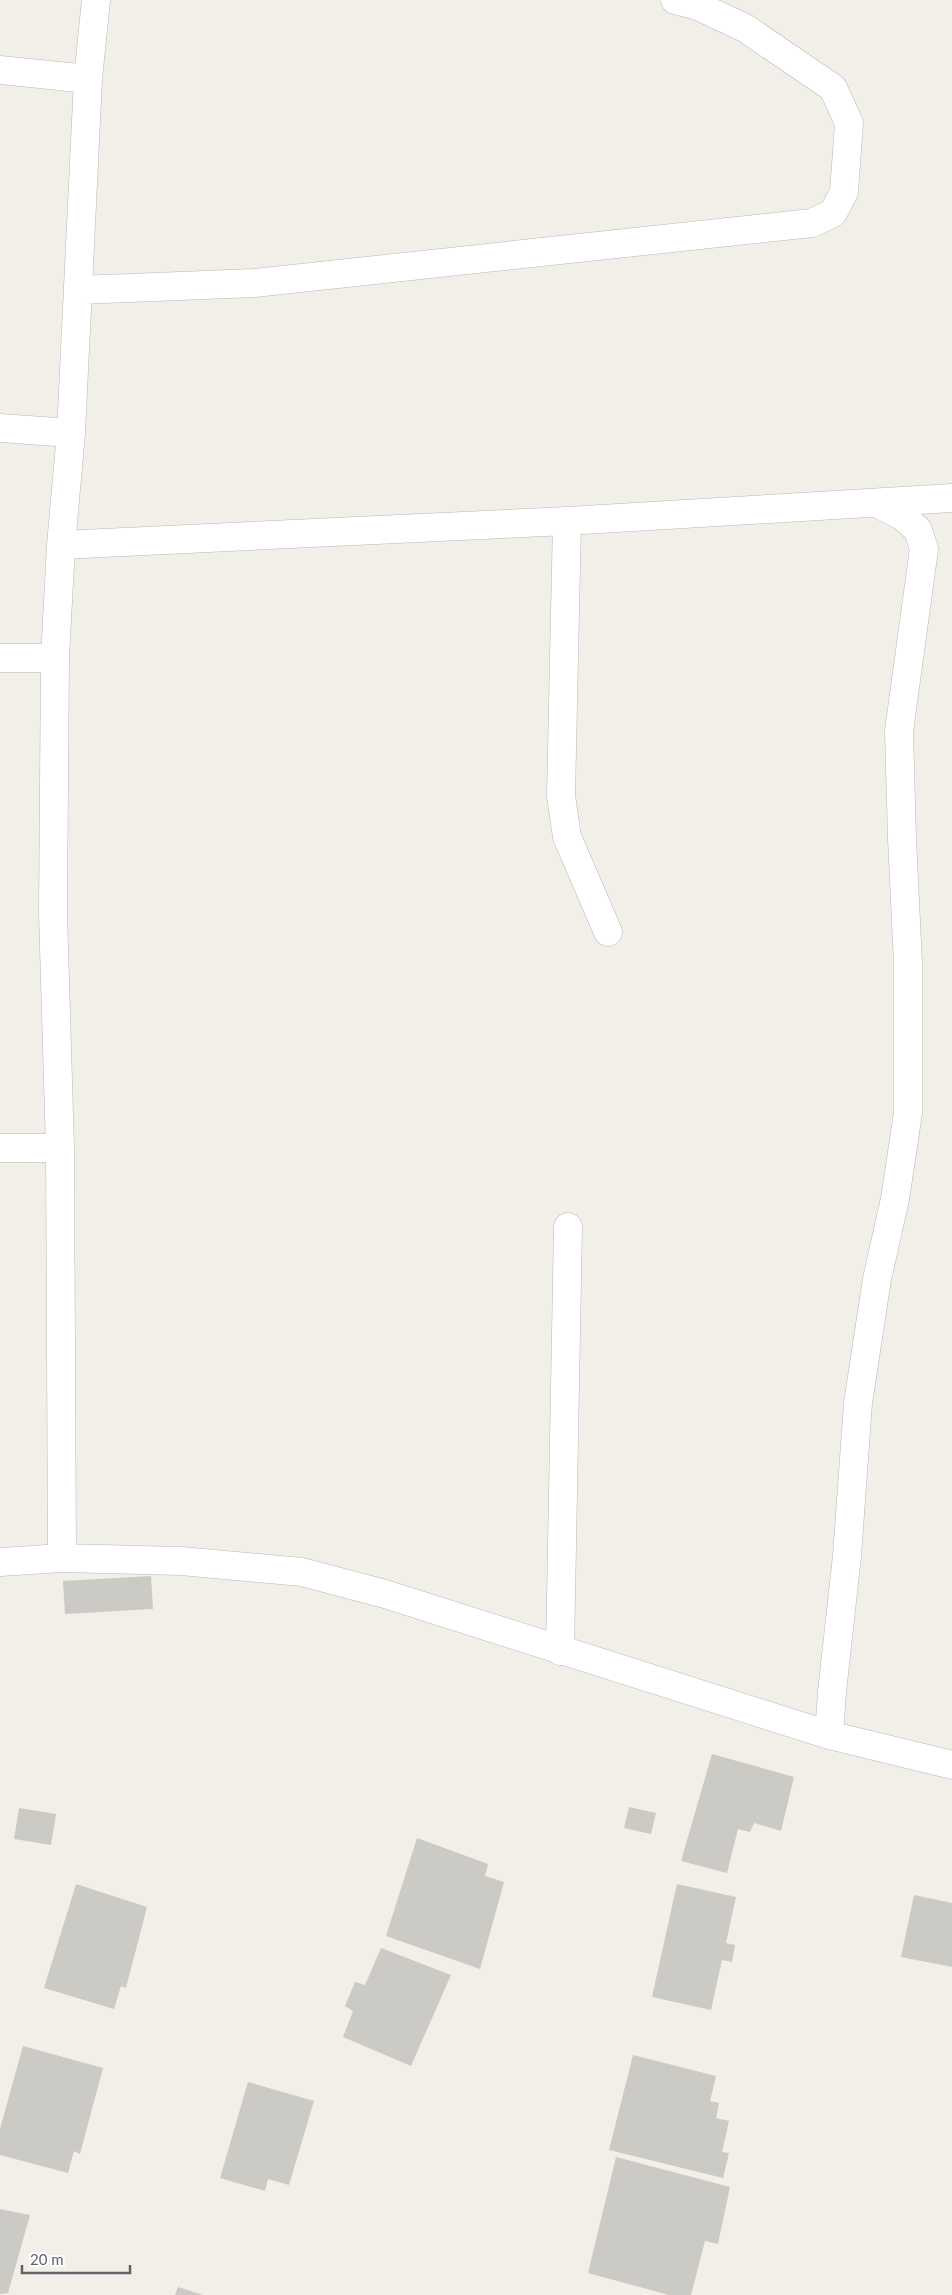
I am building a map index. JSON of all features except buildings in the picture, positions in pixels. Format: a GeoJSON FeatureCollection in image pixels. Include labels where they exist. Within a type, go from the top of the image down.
{"type":"FeatureCollection","features":[{"type":"Feature","properties":{"kind":"street"},"geometry":{"type":"LineString","coordinates":[[62,1558],[60,1148],[53,914],[55,658],[61,545],[70,433],[88,79],[96,0]]}},
{"type":"Feature","properties":{"kind":"street"},"geometry":{"type":"LineString","coordinates":[[78,290],[254,283],[812,223],[833,212],[844,192],[849,123],[833,88],[745,28],[698,6],[675,0]]}},
{"type":"Feature","properties":{"kind":"street"},"geometry":{"type":"LineString","coordinates":[[0,70],[88,79]]}},
{"type":"Feature","properties":{"kind":"street"},"geometry":{"type":"LineString","coordinates":[[0,428],[70,433]]}},
{"type":"Feature","properties":{"kind":"street"},"geometry":{"type":"LineString","coordinates":[[61,545],[567,521],[952,498]]}},
{"type":"Feature","properties":{"kind":"street"},"geometry":{"type":"LineString","coordinates":[[829,1735],[847,1556],[858,1403],[877,1279],[895,1199],[908,1113],[908,964],[899,731],[924,549],[918,530],[902,516],[877,503]]}},
{"type":"Feature","properties":{"kind":"street"},"geometry":{"type":"LineString","coordinates":[[567,521],[560,796],[567,837],[608,932]]}},
{"type":"Feature","properties":{"kind":"street"},"geometry":{"type":"LineString","coordinates":[[0,658],[55,658]]}},
{"type":"Feature","properties":{"kind":"street"},"geometry":{"type":"LineString","coordinates":[[0,1148],[60,1148]]}},
{"type":"Feature","properties":{"kind":"street"},"geometry":{"type":"LineString","coordinates":[[560,1651],[568,1227]]}},
{"type":"Feature","properties":{"kind":"street"},"geometry":{"type":"LineString","coordinates":[[0,1562],[62,1558],[181,1561],[302,1572],[385,1594],[829,1735],[952,1764]]}}]}
